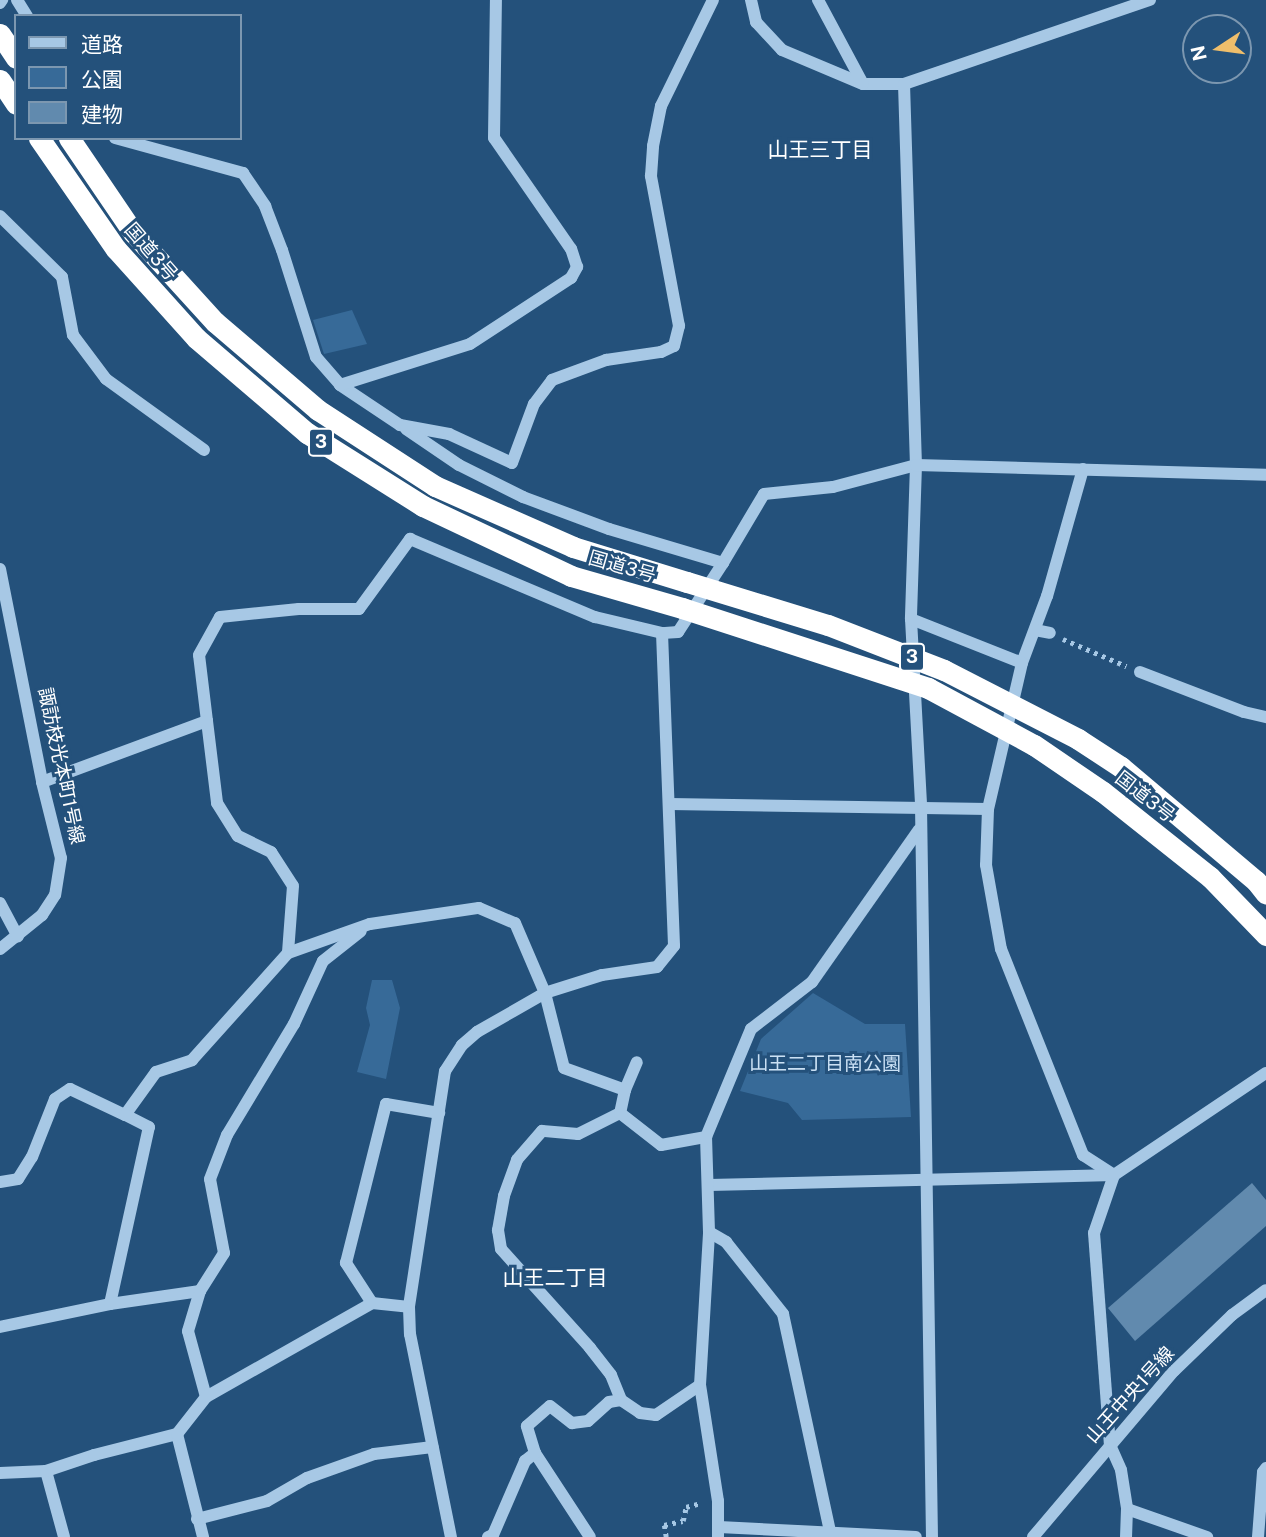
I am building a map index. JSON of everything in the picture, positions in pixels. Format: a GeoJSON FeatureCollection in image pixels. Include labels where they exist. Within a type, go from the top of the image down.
{"type":"FeatureCollection","features":[{"type":"Feature","properties":{"kind":"highway"},"geometry":{"type":"LineString","coordinates":[[0,34],[14,55]]}},
{"type":"Feature","properties":{"kind":"highway"},"geometry":{"type":"LineString","coordinates":[[0,80],[14,101]]}},
{"type":"Feature","properties":{"kind":"highway","name":"国道3号"},"geometry":{"type":"LineString","coordinates":[[70,140],[134,232],[215,322],[318,410],[435,486],[573,547],[828,625],[944,670],[1078,739],[1121,768],[1256,881],[1266,894]]}},
{"type":"Feature","properties":{"kind":"highway","name":"国道3号"},"geometry":{"type":"LineString","coordinates":[[44,146],[116,249],[196,338],[307,433],[423,506],[571,576],[682,608],[928,688],[1034,744],[1103,792],[1210,877],[1266,935]]}},
{"type":"Feature","properties":{"kind":"street"},"geometry":{"type":"LineString","coordinates":[[340,385],[470,344],[571,278],[578,267],[570,249],[494,138],[496,0]]}},
{"type":"Feature","properties":{"kind":"street"},"geometry":{"type":"LineString","coordinates":[[400,425],[449,435],[512,463],[534,404],[552,380],[606,360],[662,352],[674,346],[679,326],[651,176],[653,146],[661,106],[713,0]]}},
{"type":"Feature","properties":{"kind":"street"},"geometry":{"type":"LineString","coordinates":[[751,0],[756,22],[782,50],[863,84],[904,83],[1150,0]]}},
{"type":"Feature","properties":{"kind":"street"},"geometry":{"type":"LineString","coordinates":[[818,0],[863,84]]}},
{"type":"Feature","properties":{"kind":"street"},"geometry":{"type":"LineString","coordinates":[[904,83],[916,465],[911,619],[921,806],[919,830],[932,1537]]}},
{"type":"Feature","properties":{"kind":"street"},"geometry":{"type":"LineString","coordinates":[[122,140],[243,173],[265,206],[316,356],[340,385],[458,465],[523,497],[609,529],[723,563]]}},
{"type":"Feature","properties":{"kind":"street"},"geometry":{"type":"LineString","coordinates":[[0,216],[62,277],[73,335],[106,379],[204,450]]}},
{"type":"Feature","properties":{"kind":"street"},"geometry":{"type":"LineString","coordinates":[[288,953],[293,886],[271,852],[238,836],[217,803],[199,655],[220,617],[299,609],[359,609],[410,539],[595,617],[662,633],[678,632],[764,494],[833,487],[916,465],[1266,474]]}},
{"type":"Feature","properties":{"kind":"street"},"geometry":{"type":"LineString","coordinates":[[1083,469],[1035,630],[1022,663],[988,809],[986,865],[1001,949],[1083,1155],[1114,1175]]}},
{"type":"Feature","properties":{"kind":"street","name":"諏訪枝光本町1号線"},"geometry":{"type":"LineString","coordinates":[[0,569],[6,626],[61,858],[55,895],[42,915],[18,937],[0,948]]}},
{"type":"Feature","properties":{"kind":"street"},"geometry":{"type":"LineString","coordinates":[[911,619],[1022,663]]}},
{"type":"Feature","properties":{"kind":"street"},"geometry":{"type":"LineString","coordinates":[[1035,630],[1050,633]]}},
{"type":"Feature","properties":{"kind":"street"},"geometry":{"type":"LineString","coordinates":[[451,1537],[410,1334],[409,1307],[445,1071],[462,1045],[477,1032],[545,993],[602,975],[657,967],[674,946],[662,633]]}},
{"type":"Feature","properties":{"kind":"street"},"geometry":{"type":"LineString","coordinates":[[1140,672],[1244,712],[1266,717]]}},
{"type":"Feature","properties":{"kind":"street"},"geometry":{"type":"LineString","coordinates":[[42,782],[207,721]]}},
{"type":"Feature","properties":{"kind":"street"},"geometry":{"type":"LineString","coordinates":[[670,804],[988,809]]}},
{"type":"Feature","properties":{"kind":"street"},"geometry":{"type":"LineString","coordinates":[[916,1537],[830,1531],[719,1532],[718,1501],[700,1385],[709,1232],[706,1137],[751,1028],[812,982],[919,830]]}},
{"type":"Feature","properties":{"kind":"street"},"geometry":{"type":"LineString","coordinates":[[0,903],[18,937]]}},
{"type":"Feature","properties":{"kind":"street"},"geometry":{"type":"LineString","coordinates":[[125,1115],[156,1072],[192,1060],[288,953],[370,924],[479,908],[515,923],[545,993],[564,1068],[625,1090]]}},
{"type":"Feature","properties":{"kind":"street"},"geometry":{"type":"LineString","coordinates":[[206,1396],[188,1331],[200,1291],[224,1253],[210,1179],[228,1135],[295,1024],[323,961],[370,924]]}},
{"type":"Feature","properties":{"kind":"street"},"geometry":{"type":"LineString","coordinates":[[620,1113],[625,1090],[637,1062]]}},
{"type":"Feature","properties":{"kind":"street"},"geometry":{"type":"LineString","coordinates":[[709,1185],[1114,1175],[1266,1073]]}},
{"type":"Feature","properties":{"kind":"street"},"geometry":{"type":"LineString","coordinates":[[0,1182],[18,1179],[32,1157],[55,1099],[70,1088],[149,1127],[110,1304]]}},
{"type":"Feature","properties":{"kind":"street"},"geometry":{"type":"LineString","coordinates":[[372,1303],[346,1263],[386,1104],[439,1113]]}},
{"type":"Feature","properties":{"kind":"street"},"geometry":{"type":"LineString","coordinates":[[620,1113],[662,1144],[706,1137]]}},
{"type":"Feature","properties":{"kind":"street"},"geometry":{"type":"LineString","coordinates":[[620,1113],[578,1134],[542,1131],[517,1160],[504,1196],[498,1230],[501,1250],[590,1348],[611,1375],[621,1400],[640,1413],[656,1415],[700,1385]]}},
{"type":"Feature","properties":{"kind":"street"},"geometry":{"type":"LineString","coordinates":[[1114,1175],[1094,1233],[1110,1445],[1121,1470],[1127,1509],[1126,1537]]}},
{"type":"Feature","properties":{"kind":"street"},"geometry":{"type":"LineString","coordinates":[[709,1232],[726,1242],[783,1314],[830,1531]]}},
{"type":"Feature","properties":{"kind":"street","name":"山王中央1号線"},"geometry":{"type":"LineString","coordinates":[[1034,1537],[1174,1371],[1232,1315],[1266,1290]]}},
{"type":"Feature","properties":{"kind":"street"},"geometry":{"type":"LineString","coordinates":[[0,1326],[110,1304],[200,1291]]}},
{"type":"Feature","properties":{"kind":"street"},"geometry":{"type":"LineString","coordinates":[[0,1473],[46,1471],[94,1455],[177,1434],[206,1396],[372,1303],[409,1307]]}},
{"type":"Feature","properties":{"kind":"street"},"geometry":{"type":"LineString","coordinates":[[590,1537],[535,1453],[527,1426],[550,1406],[572,1423],[588,1421],[609,1402],[621,1400]]}},
{"type":"Feature","properties":{"kind":"street"},"geometry":{"type":"LineString","coordinates":[[177,1434],[202,1537]]}},
{"type":"Feature","properties":{"kind":"street"},"geometry":{"type":"LineString","coordinates":[[197,1518],[267,1501],[307,1478],[374,1454],[433,1447]]}},
{"type":"Feature","properties":{"kind":"street"},"geometry":{"type":"LineString","coordinates":[[488,1537],[493,1535],[525,1461],[535,1453]]}},
{"type":"Feature","properties":{"kind":"street"},"geometry":{"type":"LineString","coordinates":[[1258,1537],[1263,1472],[1266,1468]]}},
{"type":"Feature","properties":{"kind":"street"},"geometry":{"type":"LineString","coordinates":[[46,1471],[64,1537]]}},
{"type":"Feature","properties":{"kind":"street"},"geometry":{"type":"LineString","coordinates":[[1127,1509],[1207,1537]]}},
{"type":"Feature","properties":{"kind":"path"},"geometry":{"type":"LineString","coordinates":[[1050,633],[1140,672]]}},
{"type":"Feature","properties":{"kind":"path"},"geometry":{"type":"LineString","coordinates":[[667,1537],[664,1525],[683,1521],[686,1507],[718,1501]]}},
{"type":"Feature","properties":{"kind":"green space"},"geometry":{"type":"Polygon","coordinates":[[[352,310],[367,344],[324,354],[313,320],[352,310]]]}},
{"type":"Feature","properties":{"kind":"green space"},"geometry":{"type":"Polygon","coordinates":[[[372,980],[392,980],[400,1008],[386,1079],[357,1072],[370,1025],[366,1008],[372,980]]]}},
{"type":"Feature","properties":{"kind":"green space","name":"山王二丁目南公園"},"geometry":{"type":"Polygon","coordinates":[[[813,993],[865,1024],[905,1024],[911,1117],[802,1120],[788,1103],[740,1091],[761,1039],[813,993]]]}},
{"type":"Feature","properties":{"kind":"building"},"geometry":{"type":"Polygon","coordinates":[[[1252,1183],[1266,1200],[1266,1226],[1135,1341],[1108,1308],[1252,1183]]]}},
{"type":"Feature","properties":{"kind":"district","name":"山王三丁目"},"geometry":{"type":"Point","coordinates":[820,150]}},
{"type":"Feature","properties":{"kind":"district","name":"山王二丁目"},"geometry":{"type":"Point","coordinates":[555,1278]}}]}
